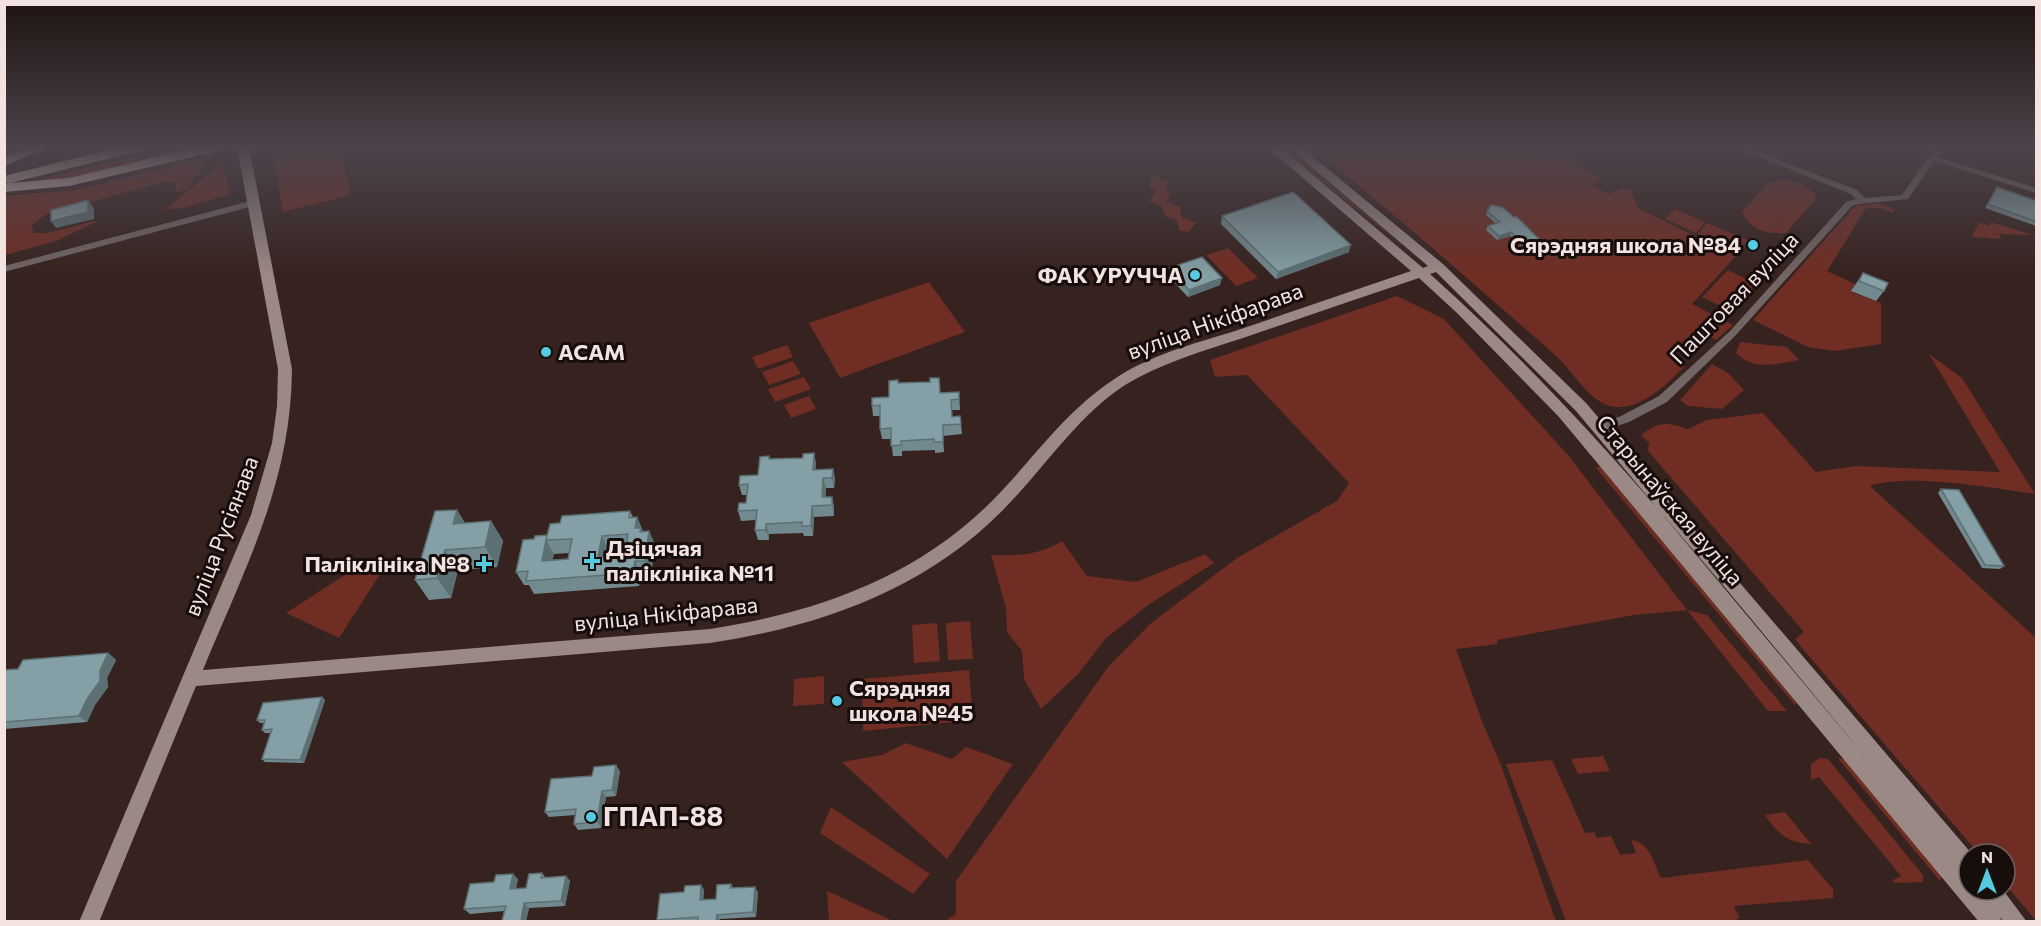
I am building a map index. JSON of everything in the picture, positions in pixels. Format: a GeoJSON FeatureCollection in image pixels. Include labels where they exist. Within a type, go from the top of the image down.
{"type":"FeatureCollection","features":[{"type":"Feature","properties":{"kind":"main road","name":"вуліца Русіянава"},"geometry":{"type":"LineString","coordinates":[[89,921],[246,546],[273,470],[283,420],[286,387],[283,352],[251,190]]}},
{"type":"Feature","properties":{"kind":"main road","name":"Старынаўская вуліца"},"geometry":{"type":"LineString","coordinates":[[1324,190],[1461,310],[1581,432],[1992,921]]}},
{"type":"Feature","properties":{"kind":"main road","name":"Старынаўская вуліца"},"geometry":{"type":"LineString","coordinates":[[1346,190],[1438,267],[1599,428],[1957,851]]}},
{"type":"Feature","properties":{"kind":"main road","name":"вуліца Нікіфарава"},"geometry":{"type":"LineString","coordinates":[[190,679],[710,636],[741,632],[814,614],[847,603],[896,580],[938,555],[995,508],[1100,397],[1131,375],[1167,358],[1438,267]]}},
{"type":"Feature","properties":{"kind":"main road"},"geometry":{"type":"LineString","coordinates":[[1581,432],[1599,428]]}},
{"type":"Feature","properties":{"kind":"main road"},"geometry":{"type":"LineString","coordinates":[[2000,902],[2017,921]]}},
{"type":"Feature","properties":{"kind":"street"},"geometry":{"type":"LineString","coordinates":[[1849,190],[1862,200],[1905,197],[1910,190]]}},
{"type":"Feature","properties":{"kind":"street","name":"Паштовая вуліца"},"geometry":{"type":"LineString","coordinates":[[1599,428],[1625,419],[1663,399],[1733,333],[1850,203],[1862,200]]}},
{"type":"Feature","properties":{"kind":"street"},"geometry":{"type":"LineString","coordinates":[[4,269],[254,203]]}},
{"type":"Feature","properties":{"kind":"shaded area"},"geometry":{"type":"Polygon","coordinates":[[[73,190],[133,190],[47,214],[31,225],[34,233],[48,233],[102,219],[56,241],[5,255],[5,196],[73,190]]]}},
{"type":"Feature","properties":{"kind":"shaded area"},"geometry":{"type":"Polygon","coordinates":[[[188,190],[229,190],[230,194],[183,208],[166,209],[188,190]]]}},
{"type":"Feature","properties":{"kind":"shaded area"},"geometry":{"type":"Polygon","coordinates":[[[279,190],[350,190],[351,195],[283,212],[279,190]]]}},
{"type":"Feature","properties":{"kind":"shaded area"},"geometry":{"type":"Polygon","coordinates":[[[1167,190],[1170,195],[1166,201],[1181,207],[1180,216],[1196,223],[1188,232],[1179,230],[1177,220],[1166,217],[1161,205],[1149,201],[1156,191],[1167,190]]]}},
{"type":"Feature","properties":{"kind":"shaded area"},"geometry":{"type":"Polygon","coordinates":[[[1333,190],[1337,190],[1405,247],[1333,190]]]}},
{"type":"Feature","properties":{"kind":"shaded area"},"geometry":{"type":"Polygon","coordinates":[[[1364,190],[1602,190],[1609,194],[1618,190],[1631,190],[1638,208],[1736,256],[1692,304],[1733,325],[1716,340],[1696,330],[1675,350],[1685,366],[1654,394],[1626,407],[1607,405],[1590,394],[1555,355],[1364,190]]]}},
{"type":"Feature","properties":{"kind":"shaded area"},"geometry":{"type":"Polygon","coordinates":[[[1762,190],[1810,190],[1815,193],[1815,200],[1786,233],[1760,230],[1750,223],[1742,212],[1762,190]]]}},
{"type":"Feature","properties":{"kind":"shaded area"},"geometry":{"type":"Polygon","coordinates":[[[1878,203],[1895,210],[1892,213],[1881,208],[1866,208],[1827,271],[1855,284],[1852,292],[1881,303],[1881,344],[1835,351],[1808,347],[1753,320],[1855,206],[1878,203]]]}},
{"type":"Feature","properties":{"kind":"shaded area"},"geometry":{"type":"Polygon","coordinates":[[[1675,209],[1705,222],[1696,233],[1665,219],[1675,209]]]}},
{"type":"Feature","properties":{"kind":"shaded area"},"geometry":{"type":"Polygon","coordinates":[[[1980,222],[1989,226],[1991,222],[2033,235],[1998,234],[2002,239],[1971,237],[1980,222]]]}},
{"type":"Feature","properties":{"kind":"shaded area"},"geometry":{"type":"Polygon","coordinates":[[[1707,223],[1748,240],[1738,252],[1698,234],[1707,223]]]}},
{"type":"Feature","properties":{"kind":"shaded area"},"geometry":{"type":"Polygon","coordinates":[[[1228,248],[1258,278],[1236,286],[1206,255],[1228,248]]]}},
{"type":"Feature","properties":{"kind":"shaded area"},"geometry":{"type":"Polygon","coordinates":[[[1728,270],[1757,284],[1732,312],[1702,297],[1728,270]]]}},
{"type":"Feature","properties":{"kind":"shaded area"},"geometry":{"type":"Polygon","coordinates":[[[929,282],[965,332],[840,378],[809,323],[929,282]]]}},
{"type":"Feature","properties":{"kind":"shaded area"},"geometry":{"type":"Polygon","coordinates":[[[1397,296],[1444,319],[1568,455],[1687,610],[1634,615],[1497,640],[1498,644],[1456,649],[1483,724],[1501,765],[1556,921],[945,921],[956,914],[956,881],[1108,667],[1150,624],[1237,558],[1337,501],[1349,483],[1247,375],[1215,377],[1210,360],[1397,296]]]}},
{"type":"Feature","properties":{"kind":"shaded area"},"geometry":{"type":"Polygon","coordinates":[[[1740,342],[1787,347],[1799,360],[1766,365],[1750,362],[1736,353],[1740,342]]]}},
{"type":"Feature","properties":{"kind":"shaded area"},"geometry":{"type":"Polygon","coordinates":[[[787,345],[793,357],[758,369],[752,357],[787,345]]]}},
{"type":"Feature","properties":{"kind":"shaded area"},"geometry":{"type":"Polygon","coordinates":[[[1929,354],[1962,378],[2035,494],[1928,481],[1887,482],[1870,486],[2036,638],[2036,921],[2017,898],[2017,842],[1969,842],[1801,647],[1795,639],[1804,632],[1648,451],[1649,443],[1641,435],[1663,424],[1688,429],[1707,420],[1763,413],[1816,472],[1855,466],[2000,472],[1929,354]]]}},
{"type":"Feature","properties":{"kind":"shaded area"},"geometry":{"type":"Polygon","coordinates":[[[793,361],[801,374],[769,385],[762,372],[793,361]]]}},
{"type":"Feature","properties":{"kind":"shaded area"},"geometry":{"type":"Polygon","coordinates":[[[1712,364],[1728,373],[1744,390],[1722,409],[1688,406],[1680,400],[1712,364]]]}},
{"type":"Feature","properties":{"kind":"shaded area"},"geometry":{"type":"Polygon","coordinates":[[[804,377],[811,389],[775,402],[768,389],[804,377]]]}},
{"type":"Feature","properties":{"kind":"shaded area"},"geometry":{"type":"Polygon","coordinates":[[[809,396],[816,409],[791,418],[784,405],[809,396]]]}},
{"type":"Feature","properties":{"kind":"shaded area"},"geometry":{"type":"Polygon","coordinates":[[[1600,466],[1796,702],[1795,705],[1596,468],[1600,466]]]}},
{"type":"Feature","properties":{"kind":"shaded area"},"geometry":{"type":"Polygon","coordinates":[[[1062,541],[1087,576],[1136,582],[1205,554],[1214,563],[1148,605],[1105,639],[1079,673],[1041,709],[1024,679],[1022,651],[1007,632],[1006,608],[991,555],[1028,554],[1054,546],[1062,541]]]}},
{"type":"Feature","properties":{"kind":"shaded area"},"geometry":{"type":"Polygon","coordinates":[[[389,560],[339,638],[286,613],[365,562],[389,560]]]}},
{"type":"Feature","properties":{"kind":"shaded area"},"geometry":{"type":"Polygon","coordinates":[[[1687,610],[1707,615],[1787,711],[1768,711],[1687,610]]]}},
{"type":"Feature","properties":{"kind":"shaded area"},"geometry":{"type":"Polygon","coordinates":[[[970,621],[973,659],[948,660],[946,623],[970,621]]]}},
{"type":"Feature","properties":{"kind":"shaded area"},"geometry":{"type":"Polygon","coordinates":[[[937,623],[940,661],[914,663],[912,625],[937,623]]]}},
{"type":"Feature","properties":{"kind":"shaded area"},"geometry":{"type":"Polygon","coordinates":[[[969,670],[973,720],[863,731],[862,679],[969,670]]]}},
{"type":"Feature","properties":{"kind":"shaded area"},"geometry":{"type":"Polygon","coordinates":[[[824,676],[824,704],[793,706],[794,679],[824,676]]]}},
{"type":"Feature","properties":{"kind":"shaded area"},"geometry":{"type":"Polygon","coordinates":[[[906,743],[952,759],[966,747],[1013,764],[947,859],[842,762],[882,755],[906,743]]]}},
{"type":"Feature","properties":{"kind":"shaded area"},"geometry":{"type":"Polygon","coordinates":[[[1603,756],[1610,771],[1578,774],[1571,759],[1603,756]]]}},
{"type":"Feature","properties":{"kind":"shaded area"},"geometry":{"type":"Polygon","coordinates":[[[1837,757],[1845,760],[1942,877],[1940,881],[1837,757]]]}},
{"type":"Feature","properties":{"kind":"shaded area"},"geometry":{"type":"Polygon","coordinates":[[[1820,758],[1828,759],[1923,875],[1923,882],[1894,883],[1893,880],[1901,876],[1819,777],[1811,780],[1811,764],[1820,758]]]}},
{"type":"Feature","properties":{"kind":"shaded area"},"geometry":{"type":"Polygon","coordinates":[[[1552,760],[1585,833],[1594,832],[1597,838],[1611,836],[1620,855],[1636,853],[1631,840],[1637,841],[1647,849],[1661,878],[1808,860],[1833,889],[1833,898],[1734,906],[1740,918],[1733,921],[1566,921],[1506,764],[1552,760]]]}},
{"type":"Feature","properties":{"kind":"shaded area"},"geometry":{"type":"Polygon","coordinates":[[[831,807],[930,874],[913,894],[820,833],[831,807]]]}},
{"type":"Feature","properties":{"kind":"shaded area"},"geometry":{"type":"Polygon","coordinates":[[[1785,812],[1811,844],[1796,842],[1784,836],[1765,815],[1785,812]]]}},
{"type":"Feature","properties":{"kind":"shaded area"},"geometry":{"type":"Polygon","coordinates":[[[827,891],[893,921],[829,921],[827,891]]]}},
{"type":"Feature","properties":{"kind":"building"},"geometry":{"type":"Polygon","coordinates":[[[1995,190],[2006,190],[2037,201],[2037,222],[1988,204],[1995,190]]]}},
{"type":"Feature","properties":{"kind":"building"},"geometry":{"type":"Polygon","coordinates":[[[1293,192],[1351,245],[1278,272],[1222,216],[1293,192]]]}},
{"type":"Feature","properties":{"kind":"building"},"geometry":{"type":"Polygon","coordinates":[[[88,200],[88,212],[51,221],[51,210],[88,200]]]}},
{"type":"Feature","properties":{"kind":"building"},"geometry":{"type":"Polygon","coordinates":[[[1491,205],[1502,207],[1517,217],[1539,239],[1538,246],[1524,243],[1511,232],[1499,236],[1488,226],[1500,222],[1487,211],[1491,205]]]}},
{"type":"Feature","properties":{"kind":"building"},"geometry":{"type":"Polygon","coordinates":[[[1202,257],[1222,278],[1189,290],[1169,268],[1202,257]]]}},
{"type":"Feature","properties":{"kind":"building"},"geometry":{"type":"Polygon","coordinates":[[[1863,273],[1888,283],[1884,291],[1859,281],[1863,273]]]}},
{"type":"Feature","properties":{"kind":"building"},"geometry":{"type":"Polygon","coordinates":[[[930,378],[939,378],[940,393],[959,392],[959,399],[951,400],[952,417],[960,416],[961,424],[943,425],[943,442],[934,442],[934,439],[901,441],[901,445],[891,446],[891,428],[880,429],[880,405],[872,406],[872,398],[889,397],[889,381],[930,382],[930,378]]]}},
{"type":"Feature","properties":{"kind":"building"},"geometry":{"type":"Polygon","coordinates":[[[814,453],[813,470],[833,469],[832,478],[823,478],[822,497],[832,497],[832,505],[812,506],[811,526],[802,526],[802,522],[766,524],[766,530],[755,530],[757,510],[738,511],[739,503],[746,503],[748,484],[739,485],[740,476],[758,475],[760,457],[803,458],[803,454],[814,453]]]}},
{"type":"Feature","properties":{"kind":"building"},"geometry":{"type":"Polygon","coordinates":[[[1941,489],[1959,490],[2004,566],[1985,565],[1941,489]]]}},
{"type":"Feature","properties":{"kind":"building"},"geometry":{"type":"Polygon","coordinates":[[[457,510],[453,524],[491,521],[485,547],[445,550],[437,578],[415,580],[435,511],[457,510]]]}},
{"type":"Feature","properties":{"kind":"building"},"geometry":{"type":"Polygon","coordinates":[[[630,511],[629,518],[637,517],[635,528],[641,528],[640,532],[649,531],[645,561],[635,561],[633,573],[526,581],[528,571],[516,572],[523,540],[547,535],[546,539],[550,524],[560,523],[562,516],[630,511]],[[628,534],[602,536],[598,557],[625,554],[628,534]],[[572,539],[546,540],[542,561],[568,559],[572,539]]]}},
{"type":"Feature","properties":{"kind":"building"},"geometry":{"type":"Polygon","coordinates":[[[108,653],[100,671],[100,681],[87,699],[79,716],[4,722],[4,670],[18,669],[23,660],[108,653]]]}},
{"type":"Feature","properties":{"kind":"building"},"geometry":{"type":"Polygon","coordinates":[[[322,697],[300,760],[262,759],[272,729],[262,730],[265,720],[257,720],[263,703],[322,697]]]}},
{"type":"Feature","properties":{"kind":"building"},"geometry":{"type":"Polygon","coordinates":[[[616,765],[612,790],[602,791],[597,822],[574,824],[576,809],[545,812],[551,779],[592,776],[594,767],[616,765]]]}},
{"type":"Feature","properties":{"kind":"building"},"geometry":{"type":"Polygon","coordinates":[[[542,873],[541,878],[566,876],[561,901],[524,903],[521,921],[502,921],[506,906],[464,909],[470,884],[494,882],[496,875],[513,874],[510,889],[526,888],[529,874],[542,873]]]}},
{"type":"Feature","properties":{"kind":"building"},"geometry":{"type":"Polygon","coordinates":[[[731,884],[730,888],[755,887],[753,912],[717,915],[716,921],[698,921],[698,917],[657,920],[660,894],[684,892],[685,886],[701,885],[700,900],[716,899],[717,885],[731,884]]]}},
{"type":"Feature","properties":{"kind":"place","name":"Сярэдняя школа №84"},"geometry":{"type":"Point","coordinates":[1753,245]}},
{"type":"Feature","properties":{"kind":"place","name":"ФАК УРУЧЧА"},"geometry":{"type":"Point","coordinates":[1195,275]}},
{"type":"Feature","properties":{"kind":"place","name":"АСАМ"},"geometry":{"type":"Point","coordinates":[546,352]}},
{"type":"Feature","properties":{"kind":"place","name":"Дзіцячая паліклініка №11"},"geometry":{"type":"Point","coordinates":[592,561]}},
{"type":"Feature","properties":{"kind":"place","name":"Паліклініка №8"},"geometry":{"type":"Point","coordinates":[484,564]}},
{"type":"Feature","properties":{"kind":"place","name":"Сярэдняя школа №45"},"geometry":{"type":"Point","coordinates":[837,701]}},
{"type":"Feature","properties":{"kind":"place","name":"ГПАП-88"},"geometry":{"type":"Point","coordinates":[591,817]}}]}
